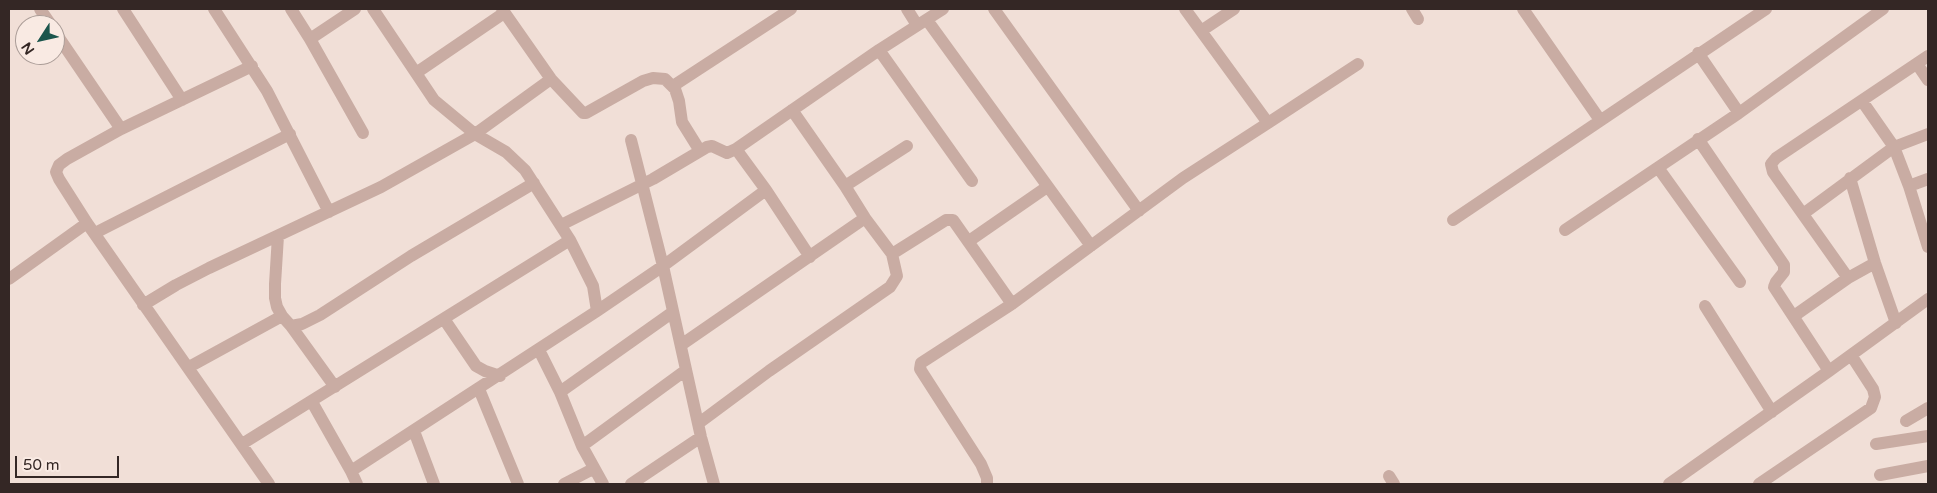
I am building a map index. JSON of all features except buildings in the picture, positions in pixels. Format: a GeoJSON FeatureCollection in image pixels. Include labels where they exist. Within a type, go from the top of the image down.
{"type":"FeatureCollection","features":[{"type":"Feature","properties":{"kind":"street"},"geometry":{"type":"LineString","coordinates":[[123,9],[182,100]]}},
{"type":"Feature","properties":{"kind":"street"},"geometry":{"type":"LineString","coordinates":[[214,9],[252,66],[290,134],[329,212]]}},
{"type":"Feature","properties":{"kind":"street"},"geometry":{"type":"LineString","coordinates":[[291,9],[363,133]]}},
{"type":"Feature","properties":{"kind":"street"},"geometry":{"type":"LineString","coordinates":[[310,39],[355,9]]}},
{"type":"Feature","properties":{"kind":"street"},"geometry":{"type":"LineString","coordinates":[[373,9],[434,100],[475,134],[506,152],[525,170],[570,240],[593,286],[597,311]]}},
{"type":"Feature","properties":{"kind":"street"},"geometry":{"type":"LineString","coordinates":[[673,86],[791,9]]}},
{"type":"Feature","properties":{"kind":"street"},"geometry":{"type":"LineString","coordinates":[[907,9],[922,22],[1091,246]]}},
{"type":"Feature","properties":{"kind":"street"},"geometry":{"type":"LineString","coordinates":[[561,225],[642,184],[709,146],[727,153],[736,149],[879,50],[943,9]]}},
{"type":"Feature","properties":{"kind":"street"},"geometry":{"type":"LineString","coordinates":[[994,9],[1139,211]]}},
{"type":"Feature","properties":{"kind":"street"},"geometry":{"type":"LineString","coordinates":[[1185,9],[1268,122]]}},
{"type":"Feature","properties":{"kind":"street"},"geometry":{"type":"LineString","coordinates":[[1201,31],[1234,9]]}},
{"type":"Feature","properties":{"kind":"street"},"geometry":{"type":"LineString","coordinates":[[1523,9],[1600,120]]}},
{"type":"Feature","properties":{"kind":"street"},"geometry":{"type":"LineString","coordinates":[[1453,220],[1698,53],[1766,9]]}},
{"type":"Feature","properties":{"kind":"street"},"geometry":{"type":"LineString","coordinates":[[1565,230],[1659,169],[1698,139],[1739,113],[1883,9]]}},
{"type":"Feature","properties":{"kind":"street"},"geometry":{"type":"LineString","coordinates":[[416,73],[503,11],[551,79],[579,110],[586,113],[643,81],[653,78],[665,79],[673,86],[679,101],[682,122],[700,151]]}},
{"type":"Feature","properties":{"kind":"street"},"geometry":{"type":"LineString","coordinates":[[65,47],[121,129]]}},
{"type":"Feature","properties":{"kind":"street"},"geometry":{"type":"LineString","coordinates":[[879,50],[972,182]]}},
{"type":"Feature","properties":{"kind":"street"},"geometry":{"type":"LineString","coordinates":[[1698,53],[1739,113]]}},
{"type":"Feature","properties":{"kind":"street"},"geometry":{"type":"LineString","coordinates":[[1848,278],[1773,172],[1771,164],[1776,158],[1928,56]]}},
{"type":"Feature","properties":{"kind":"street"},"geometry":{"type":"LineString","coordinates":[[987,484],[987,478],[981,464],[919,367],[923,360],[1012,304],[1182,178],[1358,64]]}},
{"type":"Feature","properties":{"kind":"street"},"geometry":{"type":"LineString","coordinates":[[1917,64],[1928,80]]}},
{"type":"Feature","properties":{"kind":"street"},"geometry":{"type":"LineString","coordinates":[[252,66],[121,129],[67,159],[59,165],[56,172],[143,305],[189,367],[270,484]]}},
{"type":"Feature","properties":{"kind":"street"},"geometry":{"type":"LineString","coordinates":[[143,305],[176,285],[381,187],[475,134],[551,79]]}},
{"type":"Feature","properties":{"kind":"street"},"geometry":{"type":"LineString","coordinates":[[1862,101],[1894,147],[1909,186],[1928,246]]}},
{"type":"Feature","properties":{"kind":"street"},"geometry":{"type":"LineString","coordinates":[[699,423],[769,371],[890,287],[897,276],[892,254],[865,218],[792,110]]}},
{"type":"Feature","properties":{"kind":"street"},"geometry":{"type":"LineString","coordinates":[[9,279],[91,228],[290,134]]}},
{"type":"Feature","properties":{"kind":"street"},"geometry":{"type":"LineString","coordinates":[[1803,214],[1894,147],[1928,134]]}},
{"type":"Feature","properties":{"kind":"street"},"geometry":{"type":"LineString","coordinates":[[1698,139],[1784,265],[1784,272],[1774,287],[1829,371]]}},
{"type":"Feature","properties":{"kind":"street"},"geometry":{"type":"LineString","coordinates":[[631,140],[663,266],[701,438],[714,484]]}},
{"type":"Feature","properties":{"kind":"street"},"geometry":{"type":"LineString","coordinates":[[845,186],[907,146]]}},
{"type":"Feature","properties":{"kind":"street"},"geometry":{"type":"LineString","coordinates":[[736,149],[766,190],[810,257]]}},
{"type":"Feature","properties":{"kind":"street"},"geometry":{"type":"LineString","coordinates":[[1659,169],[1740,282]]}},
{"type":"Feature","properties":{"kind":"street"},"geometry":{"type":"LineString","coordinates":[[1850,178],[1874,263],[1896,323]]}},
{"type":"Feature","properties":{"kind":"street"},"geometry":{"type":"LineString","coordinates":[[1909,186],[1928,179]]}},
{"type":"Feature","properties":{"kind":"street"},"geometry":{"type":"LineString","coordinates":[[291,326],[302,324],[320,315],[411,256],[534,183]]}},
{"type":"Feature","properties":{"kind":"street"},"geometry":{"type":"LineString","coordinates":[[969,241],[1047,186]]}},
{"type":"Feature","properties":{"kind":"street"},"geometry":{"type":"LineString","coordinates":[[351,471],[500,376],[597,311],[663,266],[766,190]]}},
{"type":"Feature","properties":{"kind":"street"},"geometry":{"type":"LineString","coordinates":[[681,345],[865,218]]}},
{"type":"Feature","properties":{"kind":"street"},"geometry":{"type":"LineString","coordinates":[[892,254],[949,219],[956,222],[1012,304]]}},
{"type":"Feature","properties":{"kind":"street"},"geometry":{"type":"LineString","coordinates":[[278,236],[275,298],[282,316],[335,387]]}},
{"type":"Feature","properties":{"kind":"street"},"geometry":{"type":"LineString","coordinates":[[242,444],[570,240]]}},
{"type":"Feature","properties":{"kind":"street"},"geometry":{"type":"LineString","coordinates":[[1794,316],[1848,278],[1874,263]]}},
{"type":"Feature","properties":{"kind":"street"},"geometry":{"type":"LineString","coordinates":[[1669,484],[1928,299]]}},
{"type":"Feature","properties":{"kind":"street"},"geometry":{"type":"LineString","coordinates":[[1705,306],[1772,412]]}},
{"type":"Feature","properties":{"kind":"street"},"geometry":{"type":"LineString","coordinates":[[560,392],[673,312]]}},
{"type":"Feature","properties":{"kind":"street"},"geometry":{"type":"LineString","coordinates":[[189,367],[282,316]]}},
{"type":"Feature","properties":{"kind":"street"},"geometry":{"type":"LineString","coordinates":[[444,319],[476,366],[484,371],[500,376]]}},
{"type":"Feature","properties":{"kind":"street"},"geometry":{"type":"LineString","coordinates":[[539,350],[560,392],[582,446],[603,484]]}},
{"type":"Feature","properties":{"kind":"street"},"geometry":{"type":"LineString","coordinates":[[1759,484],[1871,408],[1876,397],[1873,389],[1851,355]]}},
{"type":"Feature","properties":{"kind":"street"},"geometry":{"type":"LineString","coordinates":[[582,446],[686,370]]}},
{"type":"Feature","properties":{"kind":"street"},"geometry":{"type":"LineString","coordinates":[[479,389],[518,484]]}},
{"type":"Feature","properties":{"kind":"street"},"geometry":{"type":"LineString","coordinates":[[312,402],[351,471],[356,484]]}},
{"type":"Feature","properties":{"kind":"street"},"geometry":{"type":"LineString","coordinates":[[1906,421],[1928,408]]}},
{"type":"Feature","properties":{"kind":"street"},"geometry":{"type":"LineString","coordinates":[[414,431],[434,484]]}},
{"type":"Feature","properties":{"kind":"street"},"geometry":{"type":"LineString","coordinates":[[1876,444],[1928,436]]}},
{"type":"Feature","properties":{"kind":"street"},"geometry":{"type":"LineString","coordinates":[[631,484],[701,438]]}},
{"type":"Feature","properties":{"kind":"street"},"geometry":{"type":"LineString","coordinates":[[1880,475],[1928,466]]}},
{"type":"Feature","properties":{"kind":"street"},"geometry":{"type":"LineString","coordinates":[[564,484],[593,469]]}}]}
